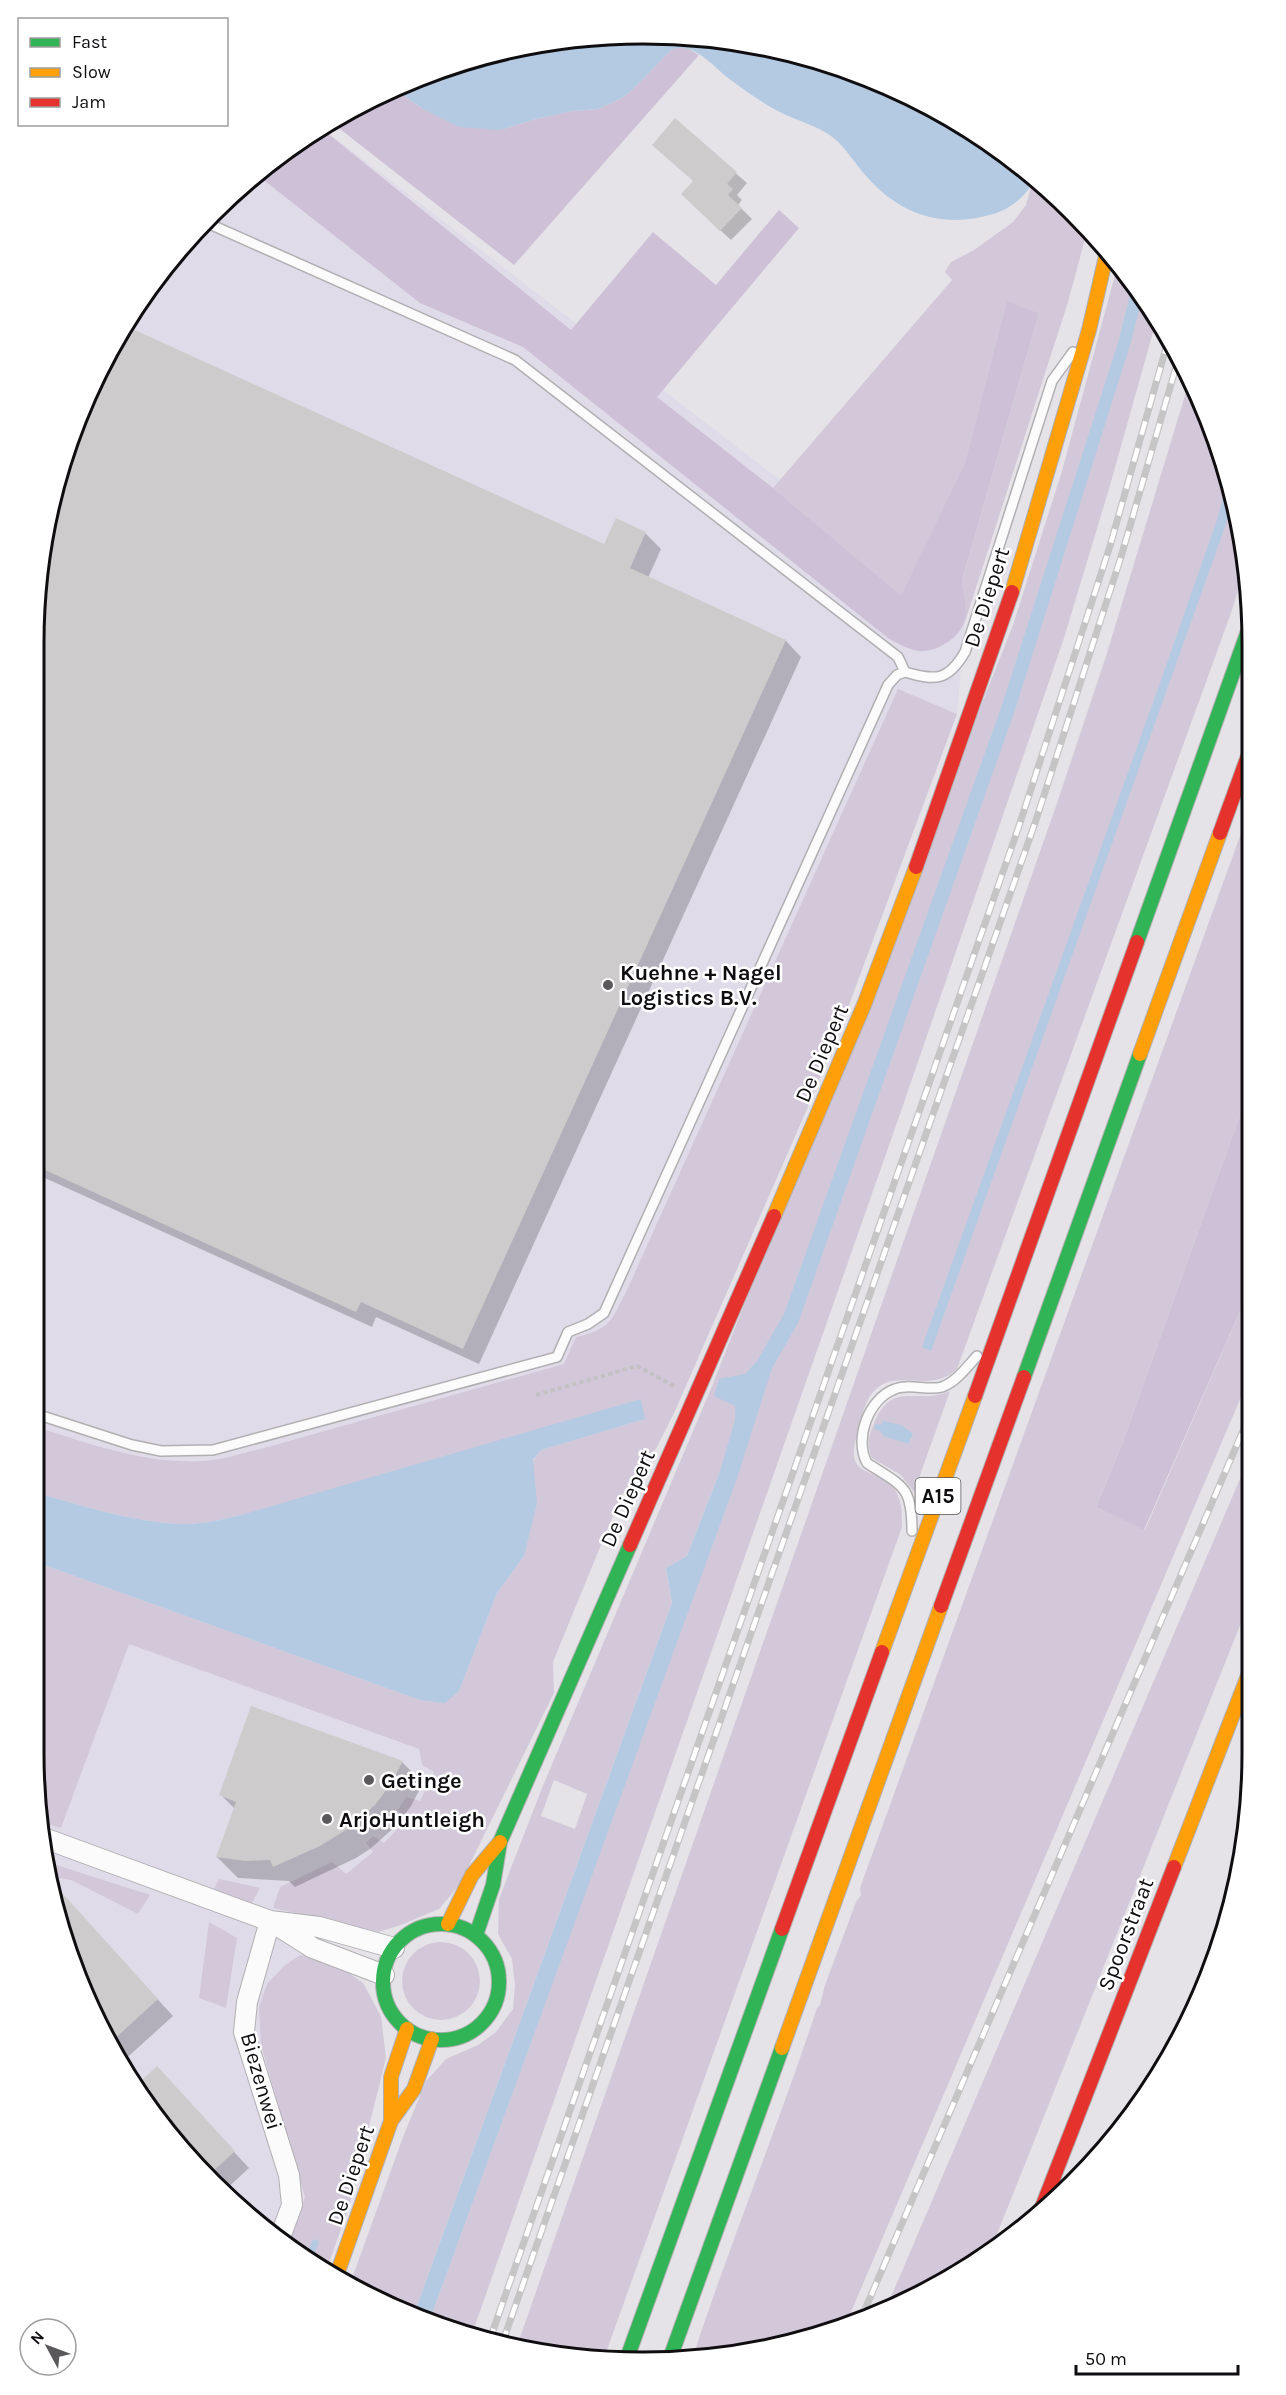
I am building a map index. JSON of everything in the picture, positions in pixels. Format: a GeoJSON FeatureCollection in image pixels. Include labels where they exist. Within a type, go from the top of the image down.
{"type":"FeatureCollection","features":[{"type":"Feature","properties":{"kind":"main road","name":"De Diepert"},"geometry":{"type":"LineString","coordinates":[[476,1935],[493,1885],[500,1842],[864,1005],[916,867],[1014,585],[1089,330],[1105,261]]}},
{"type":"Feature","properties":{"kind":"main road","name":"A15"},"geometry":{"type":"LineString","coordinates":[[630,2351],[997,1335],[1242,648]]}},
{"type":"Feature","properties":{"kind":"main road","name":"A15"},"geometry":{"type":"LineString","coordinates":[[673,2350],[1242,773]]}},
{"type":"Feature","properties":{"kind":"main road","name":"Spoorstraat"},"geometry":{"type":"LineString","coordinates":[[1047,2194],[1242,1691]]}},
{"type":"Feature","properties":{"kind":"main road","name":"De Diepert"},"geometry":{"type":"LineString","coordinates":[[448,1924],[472,1875],[500,1842]]}},
{"type":"Feature","properties":{"kind":"main road"},"geometry":{"type":"LineString","coordinates":[[433,1924],[448,1924],[476,1935],[489,1949],[497,1966],[499,1986],[495,2004],[485,2020],[470,2032],[452,2039],[432,2039],[407,2029],[388,2005],[384,1990],[387,1960],[394,1948],[418,1929],[433,1924]]}},
{"type":"Feature","properties":{"kind":"main road","name":"De Diepert"},"geometry":{"type":"LineString","coordinates":[[391,2121],[392,2077],[407,2029]]}},
{"type":"Feature","properties":{"kind":"main road","name":"De Diepert"},"geometry":{"type":"LineString","coordinates":[[339,2268],[391,2121],[414,2089],[432,2039]]}},
{"type":"Feature","properties":{"kind":"street"},"geometry":{"type":"LineString","coordinates":[[51,1841],[270,1921],[313,1948],[384,1975]]}},
{"type":"Feature","properties":{"kind":"street"},"geometry":{"type":"LineString","coordinates":[[270,1921],[319,1926],[394,1948]]}},
{"type":"Feature","properties":{"kind":"street","name":"Biezenwei"},"geometry":{"type":"LineString","coordinates":[[270,1921],[247,2002],[244,2032],[289,2175],[292,2205],[282,2231]]}},
{"type":"Feature","properties":{"kind":"lane"},"geometry":{"type":"LineString","coordinates":[[213,226],[515,360],[898,657],[905,672]]}},
{"type":"Feature","properties":{"kind":"lane"},"geometry":{"type":"LineString","coordinates":[[44,1417],[132,1445],[161,1451],[213,1450],[557,1357],[568,1332],[604,1313],[888,685],[897,675],[905,672],[927,678],[939,678],[950,672],[966,652],[1052,381],[1089,330]]}},
{"type":"Feature","properties":{"kind":"lane"},"geometry":{"type":"LineString","coordinates":[[912,1569],[912,1510],[908,1494],[892,1478],[867,1463],[861,1444],[863,1430],[876,1405],[886,1394],[897,1388],[931,1389],[952,1381],[997,1335]]}},
{"type":"Feature","properties":{"kind":"path"},"geometry":{"type":"LineString","coordinates":[[536,1395],[636,1366],[695,1396]]}},
{"type":"Feature","properties":{"kind":"shaded area"},"geometry":{"type":"Polygon","coordinates":[[[678,47],[687,48],[699,55],[514,265],[338,127],[402,94],[423,109],[500,130],[572,111],[598,109],[622,98],[671,50],[678,47]]]}},
{"type":"Feature","properties":{"kind":"shaded area"},"geometry":{"type":"Polygon","coordinates":[[[329,133],[965,622],[957,714],[536,1661],[381,1868],[328,1913],[317,1968],[305,2246],[278,2228],[219,2176],[167,2117],[145,2085],[105,2017],[89,1981],[75,1945],[55,1869],[45,1791],[44,1752],[44,643],[49,565],[64,488],[89,414],[124,343],[167,278],[219,219],[278,167],[329,133]]]}},
{"type":"Feature","properties":{"kind":"shaded area"},"geometry":{"type":"Polygon","coordinates":[[[328,134],[571,330],[653,232],[716,285],[779,210],[799,228],[657,397],[773,488],[901,596],[965,462],[1007,301],[1039,313],[962,580],[965,618],[961,629],[945,644],[925,651],[910,649],[888,638],[523,347],[420,303],[263,180],[328,134]]]}},
{"type":"Feature","properties":{"kind":"shaded area"},"geometry":{"type":"Polygon","coordinates":[[[1031,186],[1085,239],[1068,302],[965,622],[962,580],[1039,313],[1007,302],[965,462],[901,597],[773,488],[952,280],[945,272],[951,262],[974,250],[1013,222],[1026,205],[1031,186]]]}},
{"type":"Feature","properties":{"kind":"shaded area"},"geometry":{"type":"Polygon","coordinates":[[[1115,274],[1154,330],[1064,638],[900,1114],[474,2327],[450,2320],[432,2313],[736,1477],[720,1471],[687,1556],[666,1568],[672,1603],[417,2307],[353,2276],[403,2137],[426,2081],[446,2059],[478,2045],[496,2032],[513,2009],[515,1985],[512,1959],[498,1934],[499,1899],[542,1788],[710,1391],[1013,625],[1062,471],[1115,274]],[[554,1780],[541,1816],[575,1829],[587,1794],[554,1780]]]}},
{"type":"Feature","properties":{"kind":"shaded area"},"geometry":{"type":"Polygon","coordinates":[[[1186,390],[1211,450],[1231,526],[1239,586],[1231,613],[957,1369],[935,1380],[903,1380],[883,1384],[870,1396],[864,1409],[855,1443],[855,1461],[859,1467],[884,1479],[894,1489],[900,1504],[902,1527],[607,2350],[520,2338],[1056,806],[1107,653],[1186,390]]]}},
{"type":"Feature","properties":{"kind":"shaded area"},"geometry":{"type":"Polygon","coordinates":[[[898,689],[957,714],[846,1013],[807,1109],[675,1411],[657,1447],[621,1496],[553,1662],[554,1693],[460,1884],[439,1909],[378,1932],[273,1908],[280,1887],[332,1862],[346,1874],[373,1852],[366,1843],[373,1836],[384,1843],[406,1820],[398,1810],[406,1797],[420,1801],[434,1772],[422,1765],[419,1749],[129,1644],[61,1828],[48,1824],[44,1752],[44,1565],[420,1700],[459,1691],[497,1593],[524,1556],[533,1461],[541,1450],[645,1419],[233,1517],[185,1524],[122,1516],[44,1495],[44,1429],[137,1456],[179,1461],[225,1458],[564,1364],[576,1337],[604,1327],[613,1316],[627,1290],[898,689]]]}},
{"type":"Feature","properties":{"kind":"shaded area"},"geometry":{"type":"Polygon","coordinates":[[[1242,830],[1242,1110],[1121,1447],[1096,1507],[1145,1530],[1242,1306],[1242,1395],[850,2315],[760,2340],[696,2349],[820,2005],[825,1985],[856,1902],[861,1895],[860,1888],[1242,830]]]}},
{"type":"Feature","properties":{"kind":"shaded area"},"geometry":{"type":"Polygon","coordinates":[[[1242,1110],[1242,1306],[1144,1530],[1096,1507],[1121,1447],[1242,1110]]]}},
{"type":"Feature","properties":{"kind":"shaded area"},"geometry":{"type":"Polygon","coordinates":[[[950,1391],[914,1492],[901,1475],[872,1458],[869,1446],[871,1430],[880,1411],[888,1402],[896,1398],[938,1395],[950,1391]]]}},
{"type":"Feature","properties":{"kind":"shaded area"},"geometry":{"type":"Polygon","coordinates":[[[1242,1474],[1242,1621],[996,2236],[943,2271],[891,2298],[1242,1474]]]}},
{"type":"Feature","properties":{"kind":"shaded area"},"geometry":{"type":"Polygon","coordinates":[[[54,1864],[150,1895],[138,1914],[71,1880],[57,1878],[54,1864]]]}},
{"type":"Feature","properties":{"kind":"shaded area"},"geometry":{"type":"Polygon","coordinates":[[[219,1879],[260,1888],[252,1903],[214,1889],[219,1879]]]}},
{"type":"Feature","properties":{"kind":"shaded area"},"geometry":{"type":"Polygon","coordinates":[[[209,1922],[237,1938],[226,2008],[199,1998],[209,1922]]]}},
{"type":"Feature","properties":{"kind":"shaded area"},"geometry":{"type":"Polygon","coordinates":[[[441,1942],[456,1945],[469,1953],[477,1966],[480,1981],[477,1996],[469,2009],[456,2017],[441,2020],[426,2017],[413,2009],[405,1996],[402,1981],[405,1966],[413,1953],[426,1945],[441,1942]]]}},
{"type":"Feature","properties":{"kind":"shaded area"},"geometry":{"type":"Polygon","coordinates":[[[300,1955],[336,1964],[363,1983],[381,2016],[386,2058],[349,2207],[329,2262],[290,2237],[305,2197],[261,2045],[259,2007],[267,1984],[284,1966],[300,1955]]]}},
{"type":"Feature","properties":{"kind":"water"},"geometry":{"type":"Polygon","coordinates":[[[604,45],[682,45],[721,49],[798,64],[872,89],[943,124],[1008,167],[1031,186],[1017,201],[1005,209],[975,218],[940,219],[908,209],[880,190],[831,136],[764,103],[728,78],[702,56],[687,48],[671,50],[622,98],[598,109],[572,111],[500,130],[459,127],[423,109],[402,94],[450,75],[526,55],[604,45]]]}},
{"type":"Feature","properties":{"kind":"water"},"geometry":{"type":"Polygon","coordinates":[[[1130,294],[1140,308],[1130,345],[1015,710],[798,1323],[772,1368],[737,1478],[432,2313],[417,2307],[672,1603],[666,1568],[687,1556],[720,1471],[735,1420],[735,1406],[714,1396],[719,1379],[745,1374],[757,1361],[784,1314],[1001,708],[1118,343],[1130,294]]]}},
{"type":"Feature","properties":{"kind":"water"},"geometry":{"type":"Polygon","coordinates":[[[1224,495],[1228,515],[1226,524],[931,1351],[922,1347],[1217,520],[1224,495]]]}},
{"type":"Feature","properties":{"kind":"water"},"geometry":{"type":"Polygon","coordinates":[[[641,1399],[645,1419],[541,1450],[533,1460],[537,1503],[524,1556],[497,1593],[459,1691],[445,1703],[420,1700],[44,1565],[44,1495],[140,1520],[177,1524],[209,1522],[241,1515],[641,1399]]]}},
{"type":"Feature","properties":{"kind":"water"},"geometry":{"type":"Polygon","coordinates":[[[883,1421],[901,1425],[913,1434],[908,1444],[884,1436],[880,1431],[874,1429],[876,1424],[881,1425],[883,1421]]]}},
{"type":"Feature","properties":{"kind":"building"},"geometry":{"type":"Polygon","coordinates":[[[675,118],[737,172],[727,184],[733,189],[728,195],[742,208],[720,231],[681,194],[693,181],[652,145],[675,118]]]}},
{"type":"Feature","properties":{"kind":"building"},"geometry":{"type":"Polygon","coordinates":[[[133,329],[604,544],[616,518],[646,532],[630,568],[786,640],[463,1349],[361,1302],[356,1312],[44,1170],[44,643],[49,565],[55,526],[75,450],[105,378],[133,329]]]}},
{"type":"Feature","properties":{"kind":"building"},"geometry":{"type":"Polygon","coordinates":[[[251,1706],[403,1761],[390,1785],[375,1805],[349,1828],[320,1846],[273,1867],[270,1860],[245,1861],[216,1857],[236,1802],[219,1795],[251,1706]]]}},
{"type":"Feature","properties":{"kind":"building"},"geometry":{"type":"Polygon","coordinates":[[[60,1891],[158,1999],[116,2037],[105,2017],[75,1945],[60,1891]]]}},
{"type":"Feature","properties":{"kind":"building"},"geometry":{"type":"Polygon","coordinates":[[[157,2066],[235,2151],[214,2171],[167,2117],[142,2080],[157,2066]]]}},
{"type":"Feature","properties":{"kind":"waterway"},"geometry":{"type":"LineString","coordinates":[[312,2251],[315,2243]]}},
{"type":"Feature","properties":{"kind":"railway"},"geometry":{"type":"LineString","coordinates":[[492,2332],[1018,829],[1110,546],[1166,350]]}},
{"type":"Feature","properties":{"kind":"railway"},"geometry":{"type":"LineString","coordinates":[[505,2335],[1035,823],[1121,557],[1176,368]]}},
{"type":"Feature","properties":{"kind":"railway"},"geometry":{"type":"LineString","coordinates":[[865,2309],[1242,1433]]}},
{"type":"Feature","properties":{"kind":"traffic: fast"},"geometry":{"type":"LineString","coordinates":[[1137,942],[1242,648]]}},
{"type":"Feature","properties":{"kind":"traffic: fast"},"geometry":{"type":"LineString","coordinates":[[1024,1377],[1140,1054]]}},
{"type":"Feature","properties":{"kind":"traffic: fast"},"geometry":{"type":"LineString","coordinates":[[476,1935],[493,1885],[500,1842],[630,1545]]}},
{"type":"Feature","properties":{"kind":"traffic: fast"},"geometry":{"type":"LineString","coordinates":[[441,1924],[463,1928],[482,1941],[495,1960],[499,1982],[495,2004],[482,2023],[463,2036],[441,2040],[419,2036],[400,2023],[387,2004],[383,1982],[387,1960],[400,1941],[419,1928],[441,1924]]}},
{"type":"Feature","properties":{"kind":"traffic: fast"},"geometry":{"type":"LineString","coordinates":[[630,2351],[782,1929]]}},
{"type":"Feature","properties":{"kind":"traffic: fast"},"geometry":{"type":"LineString","coordinates":[[673,2350],[782,2048]]}},
{"type":"Feature","properties":{"kind":"traffic: slow"},"geometry":{"type":"LineString","coordinates":[[1012,592],[1089,330],[1105,261]]}},
{"type":"Feature","properties":{"kind":"traffic: slow"},"geometry":{"type":"LineString","coordinates":[[1140,1054],[1220,833]]}},
{"type":"Feature","properties":{"kind":"traffic: slow"},"geometry":{"type":"LineString","coordinates":[[774,1216],[864,1005],[916,867]]}},
{"type":"Feature","properties":{"kind":"traffic: slow"},"geometry":{"type":"LineString","coordinates":[[882,1652],[975,1396]]}},
{"type":"Feature","properties":{"kind":"traffic: slow"},"geometry":{"type":"LineString","coordinates":[[782,2048],[941,1606]]}},
{"type":"Feature","properties":{"kind":"traffic: slow"},"geometry":{"type":"LineString","coordinates":[[1174,1867],[1242,1691]]}},
{"type":"Feature","properties":{"kind":"traffic: slow"},"geometry":{"type":"LineString","coordinates":[[448,1924],[472,1875],[500,1842]]}},
{"type":"Feature","properties":{"kind":"traffic: slow"},"geometry":{"type":"LineString","coordinates":[[391,2121],[391,2077],[407,2029]]}},
{"type":"Feature","properties":{"kind":"traffic: slow"},"geometry":{"type":"LineString","coordinates":[[339,2268],[391,2121],[414,2089],[432,2039]]}},
{"type":"Feature","properties":{"kind":"traffic: jam"},"geometry":{"type":"LineString","coordinates":[[916,867],[1012,592]]}},
{"type":"Feature","properties":{"kind":"traffic: jam"},"geometry":{"type":"LineString","coordinates":[[1220,833],[1242,772]]}},
{"type":"Feature","properties":{"kind":"traffic: jam"},"geometry":{"type":"LineString","coordinates":[[975,1396],[1137,942]]}},
{"type":"Feature","properties":{"kind":"traffic: jam"},"geometry":{"type":"LineString","coordinates":[[630,1545],[774,1216]]}},
{"type":"Feature","properties":{"kind":"traffic: jam"},"geometry":{"type":"LineString","coordinates":[[941,1606],[1024,1377]]}},
{"type":"Feature","properties":{"kind":"traffic: jam"},"geometry":{"type":"LineString","coordinates":[[782,1929],[882,1652]]}},
{"type":"Feature","properties":{"kind":"traffic: jam"},"geometry":{"type":"LineString","coordinates":[[1047,2195],[1174,1867]]}},
{"type":"Feature","properties":{"kind":"place","name":"Kuehne + Nagel Logistics B.V."},"geometry":{"type":"Point","coordinates":[608,985]}},
{"type":"Feature","properties":{"kind":"place","name":"Getinge"},"geometry":{"type":"Point","coordinates":[369,1780]}},
{"type":"Feature","properties":{"kind":"place","name":"ArjoHuntleigh"},"geometry":{"type":"Point","coordinates":[327,1819]}}]}
